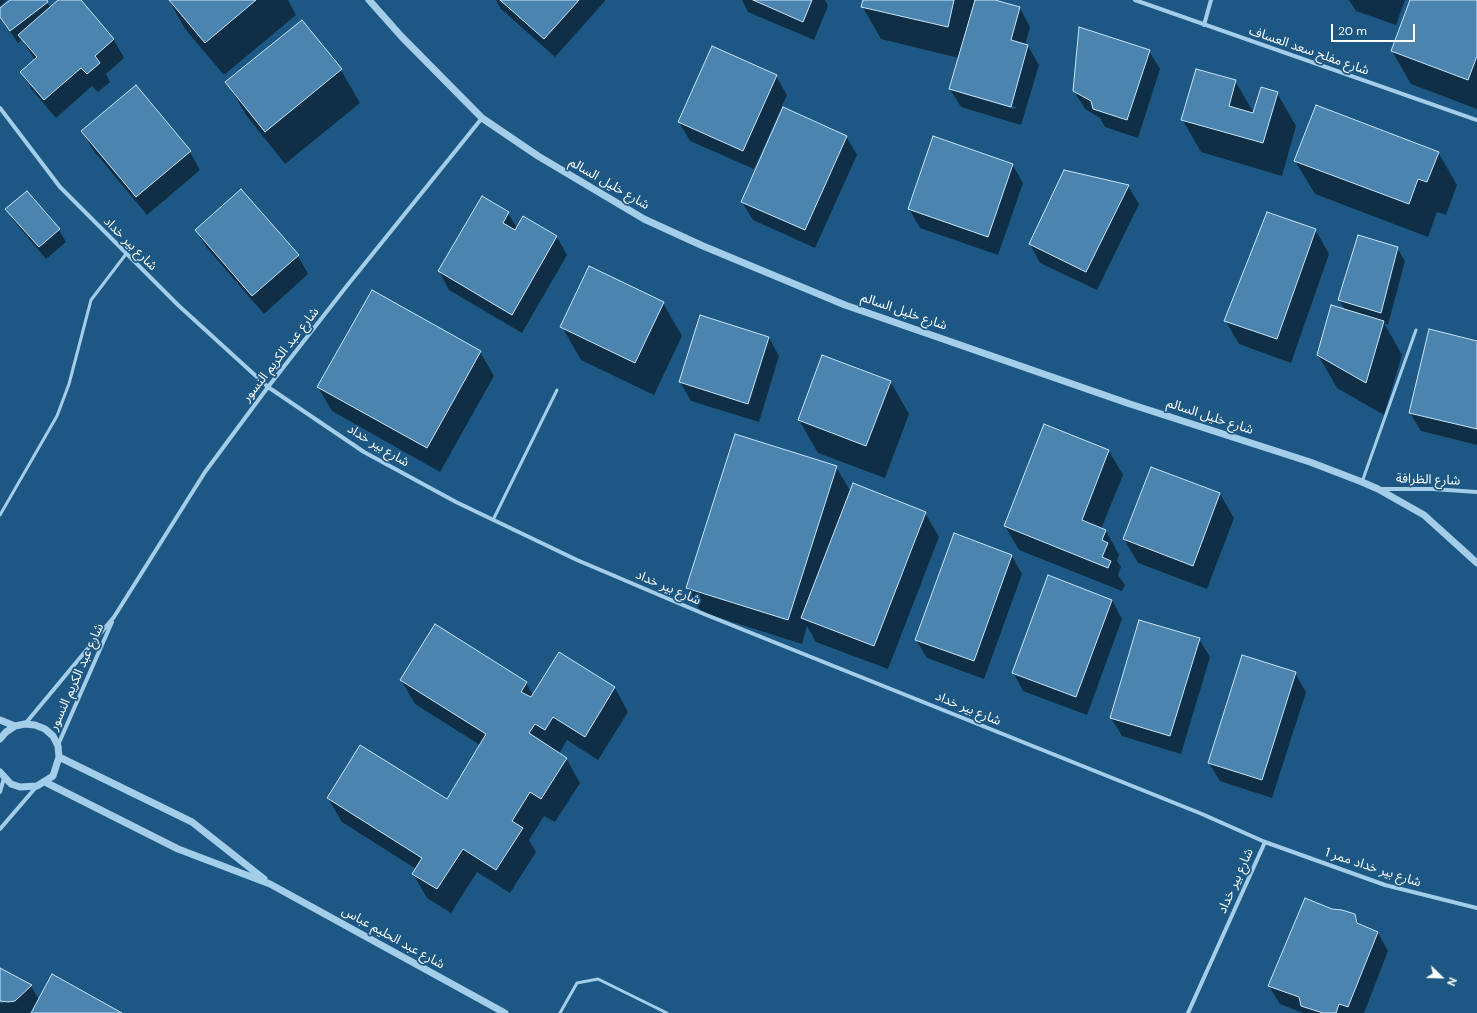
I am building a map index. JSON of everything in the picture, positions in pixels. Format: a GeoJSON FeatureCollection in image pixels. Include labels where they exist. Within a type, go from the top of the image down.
{"type":"FeatureCollection","features":[{"type":"Feature","properties":{"kind":"street","name":"شارع خليل السالم"},"geometry":{"type":"LineString","coordinates":[[369,0],[401,36],[482,118],[538,156],[624,208],[661,227],[710,249],[845,304],[1130,404],[1310,462],[1362,482],[1378,489],[1424,515],[1477,563]]}},
{"type":"Feature","properties":{"kind":"street","name":"شارع مفلح سعد العساف"},"geometry":{"type":"LineString","coordinates":[[1135,0],[1477,120]]}},
{"type":"Feature","properties":{"kind":"street"},"geometry":{"type":"LineString","coordinates":[[1204,25],[1211,0]]}},
{"type":"Feature","properties":{"kind":"street","name":"شارع بير خداد"},"geometry":{"type":"LineString","coordinates":[[0,108],[60,187],[178,305],[268,387],[364,452],[493,520],[578,560],[704,614],[1195,811],[1265,842],[1188,1013]]}},
{"type":"Feature","properties":{"kind":"street","name":"شارع عبد الكريم النسور"},"geometry":{"type":"LineString","coordinates":[[25,724],[114,617],[205,472],[268,387],[482,118]]}},
{"type":"Feature","properties":{"kind":"street","name":"شارع الظرافة"},"geometry":{"type":"LineString","coordinates":[[1378,489],[1433,489],[1477,492]]}},
{"type":"Feature","properties":{"kind":"street","name":"شارع عبد الكريم النسور"},"geometry":{"type":"LineString","coordinates":[[58,746],[114,617]]}},
{"type":"Feature","properties":{"kind":"street"},"geometry":{"type":"LineString","coordinates":[[0,720],[15,726]]}},
{"type":"Feature","properties":{"kind":"street"},"geometry":{"type":"LineString","coordinates":[[0,739],[6,732],[15,726],[25,724],[35,725],[45,729],[53,736],[58,746],[59,757],[53,776],[37,786],[0,829]]}},
{"type":"Feature","properties":{"kind":"street","name":"شارع عبد الحليم عباس"},"geometry":{"type":"LineString","coordinates":[[59,757],[192,822],[270,884]]}},
{"type":"Feature","properties":{"kind":"street"},"geometry":{"type":"LineString","coordinates":[[2,775],[11,784],[20,787],[37,786]]}},
{"type":"Feature","properties":{"kind":"street"},"geometry":{"type":"LineString","coordinates":[[0,792],[2,775]]}},
{"type":"Feature","properties":{"kind":"street","name":"شارع عبد الحليم عباس"},"geometry":{"type":"LineString","coordinates":[[45,782],[178,849],[270,884],[505,1013]]}},
{"type":"Feature","properties":{"kind":"street","name":"شارع بير خداد ممر 1"},"geometry":{"type":"LineString","coordinates":[[1265,842],[1385,885],[1477,908]]}},
{"type":"Feature","properties":{"kind":"lane"},"geometry":{"type":"LineString","coordinates":[[0,515],[57,416],[69,384],[91,300],[126,254]]}},
{"type":"Feature","properties":{"kind":"lane"},"geometry":{"type":"LineString","coordinates":[[1362,482],[1416,330]]}},
{"type":"Feature","properties":{"kind":"lane"},"geometry":{"type":"LineString","coordinates":[[493,520],[557,390]]}},
{"type":"Feature","properties":{"kind":"lane"},"geometry":{"type":"LineString","coordinates":[[560,1013],[577,983],[598,978],[667,1013]]}},
{"type":"Feature","properties":{"kind":"building"},"geometry":{"type":"Polygon","coordinates":[[[10,0],[47,0],[48,2],[10,31],[0,17],[0,8],[10,0]]]}},
{"type":"Feature","properties":{"kind":"building"},"geometry":{"type":"Polygon","coordinates":[[[58,0],[81,0],[114,39],[95,56],[100,63],[87,74],[81,68],[44,100],[20,72],[37,57],[18,35],[58,0]]]}},
{"type":"Feature","properties":{"kind":"building"},"geometry":{"type":"Polygon","coordinates":[[[169,0],[256,0],[205,43],[169,0]]]}},
{"type":"Feature","properties":{"kind":"building"},"geometry":{"type":"Polygon","coordinates":[[[500,0],[579,0],[544,39],[500,0]]]}},
{"type":"Feature","properties":{"kind":"building"},"geometry":{"type":"Polygon","coordinates":[[[753,0],[812,0],[803,22],[753,0]]]}},
{"type":"Feature","properties":{"kind":"building"},"geometry":{"type":"Polygon","coordinates":[[[863,0],[954,0],[948,27],[861,7],[863,0]]]}},
{"type":"Feature","properties":{"kind":"building"},"geometry":{"type":"Polygon","coordinates":[[[975,0],[995,0],[1020,7],[1011,40],[1028,45],[1011,107],[949,89],[975,0]]]}},
{"type":"Feature","properties":{"kind":"building"},"geometry":{"type":"Polygon","coordinates":[[[1410,0],[1477,0],[1477,56],[1468,80],[1391,51],[1410,0]]]}},
{"type":"Feature","properties":{"kind":"building"},"geometry":{"type":"Polygon","coordinates":[[[302,20],[342,69],[265,132],[225,82],[302,20]]]}},
{"type":"Feature","properties":{"kind":"building"},"geometry":{"type":"Polygon","coordinates":[[[1079,27],[1150,50],[1127,120],[1093,109],[1091,101],[1073,91],[1079,27]]]}},
{"type":"Feature","properties":{"kind":"building"},"geometry":{"type":"Polygon","coordinates":[[[712,46],[777,75],[743,151],[678,122],[712,46]]]}},
{"type":"Feature","properties":{"kind":"building"},"geometry":{"type":"Polygon","coordinates":[[[1196,69],[1236,80],[1229,106],[1253,113],[1261,87],[1278,92],[1263,143],[1181,120],[1196,69]]]}},
{"type":"Feature","properties":{"kind":"building"},"geometry":{"type":"Polygon","coordinates":[[[136,85],[191,151],[136,197],[81,131],[136,85]]]}},
{"type":"Feature","properties":{"kind":"building"},"geometry":{"type":"Polygon","coordinates":[[[1316,105],[1439,152],[1427,182],[1418,179],[1409,204],[1294,161],[1316,105]]]}},
{"type":"Feature","properties":{"kind":"building"},"geometry":{"type":"Polygon","coordinates":[[[783,107],[847,136],[805,230],[741,202],[783,107]]]}},
{"type":"Feature","properties":{"kind":"building"},"geometry":{"type":"Polygon","coordinates":[[[933,136],[1013,164],[988,237],[908,209],[933,136]]]}},
{"type":"Feature","properties":{"kind":"building"},"geometry":{"type":"Polygon","coordinates":[[[1064,170],[1129,185],[1086,272],[1029,244],[1064,170]]]}},
{"type":"Feature","properties":{"kind":"building"},"geometry":{"type":"Polygon","coordinates":[[[241,189],[299,255],[252,296],[195,230],[241,189]]]}},
{"type":"Feature","properties":{"kind":"building"},"geometry":{"type":"Polygon","coordinates":[[[27,191],[60,229],[39,247],[5,209],[27,191]]]}},
{"type":"Feature","properties":{"kind":"building"},"geometry":{"type":"Polygon","coordinates":[[[482,196],[509,212],[503,223],[515,230],[523,216],[557,236],[512,315],[438,271],[482,196]]]}},
{"type":"Feature","properties":{"kind":"building"},"geometry":{"type":"Polygon","coordinates":[[[1267,212],[1316,229],[1277,339],[1224,321],[1267,212]]]}},
{"type":"Feature","properties":{"kind":"building"},"geometry":{"type":"Polygon","coordinates":[[[1358,235],[1398,247],[1381,313],[1338,300],[1358,235]]]}},
{"type":"Feature","properties":{"kind":"building"},"geometry":{"type":"Polygon","coordinates":[[[589,266],[664,302],[635,363],[560,327],[589,266]]]}},
{"type":"Feature","properties":{"kind":"building"},"geometry":{"type":"Polygon","coordinates":[[[372,290],[481,351],[427,448],[317,387],[372,290]]]}},
{"type":"Feature","properties":{"kind":"building"},"geometry":{"type":"Polygon","coordinates":[[[1331,305],[1384,321],[1366,383],[1317,355],[1331,305]]]}},
{"type":"Feature","properties":{"kind":"building"},"geometry":{"type":"Polygon","coordinates":[[[700,315],[769,337],[748,404],[679,382],[700,315]]]}},
{"type":"Feature","properties":{"kind":"building"},"geometry":{"type":"Polygon","coordinates":[[[1429,329],[1477,341],[1477,429],[1409,413],[1429,329]]]}},
{"type":"Feature","properties":{"kind":"building"},"geometry":{"type":"Polygon","coordinates":[[[822,355],[891,381],[866,446],[798,420],[822,355]]]}},
{"type":"Feature","properties":{"kind":"building"},"geometry":{"type":"Polygon","coordinates":[[[1044,424],[1109,450],[1082,520],[1106,530],[1102,540],[1108,543],[1102,557],[1111,561],[1108,568],[1004,526],[1044,424]]]}},
{"type":"Feature","properties":{"kind":"building"},"geometry":{"type":"Polygon","coordinates":[[[735,434],[837,466],[788,620],[686,588],[735,434]]]}},
{"type":"Feature","properties":{"kind":"building"},"geometry":{"type":"Polygon","coordinates":[[[1151,467],[1220,493],[1193,566],[1123,539],[1151,467]]]}},
{"type":"Feature","properties":{"kind":"building"},"geometry":{"type":"Polygon","coordinates":[[[853,483],[926,512],[874,646],[801,618],[853,483]]]}},
{"type":"Feature","properties":{"kind":"building"},"geometry":{"type":"Polygon","coordinates":[[[954,533],[1012,555],[974,661],[915,640],[954,533]]]}},
{"type":"Feature","properties":{"kind":"building"},"geometry":{"type":"Polygon","coordinates":[[[1048,575],[1112,600],[1076,697],[1012,673],[1048,575]]]}},
{"type":"Feature","properties":{"kind":"building"},"geometry":{"type":"Polygon","coordinates":[[[1139,620],[1200,638],[1170,736],[1110,718],[1139,620]]]}},
{"type":"Feature","properties":{"kind":"building"},"geometry":{"type":"Polygon","coordinates":[[[435,624],[527,682],[521,692],[531,697],[559,652],[615,687],[585,737],[553,717],[545,730],[535,724],[529,733],[567,758],[541,799],[530,792],[512,821],[523,828],[496,870],[463,849],[437,889],[412,874],[422,858],[327,798],[360,745],[447,799],[486,734],[400,680],[435,624]]]}},
{"type":"Feature","properties":{"kind":"building"},"geometry":{"type":"Polygon","coordinates":[[[1242,655],[1296,672],[1262,780],[1208,763],[1242,655]]]}},
{"type":"Feature","properties":{"kind":"building"},"geometry":{"type":"Polygon","coordinates":[[[1305,898],[1332,909],[1355,914],[1357,923],[1378,932],[1348,1007],[1339,1004],[1336,1013],[1323,1013],[1301,1006],[1299,997],[1268,986],[1305,898]]]}},
{"type":"Feature","properties":{"kind":"building"},"geometry":{"type":"Polygon","coordinates":[[[0,968],[32,985],[15,1001],[0,1001],[0,968]]]}},
{"type":"Feature","properties":{"kind":"building"},"geometry":{"type":"Polygon","coordinates":[[[52,974],[122,1013],[31,1013],[52,974]]]}}]}
